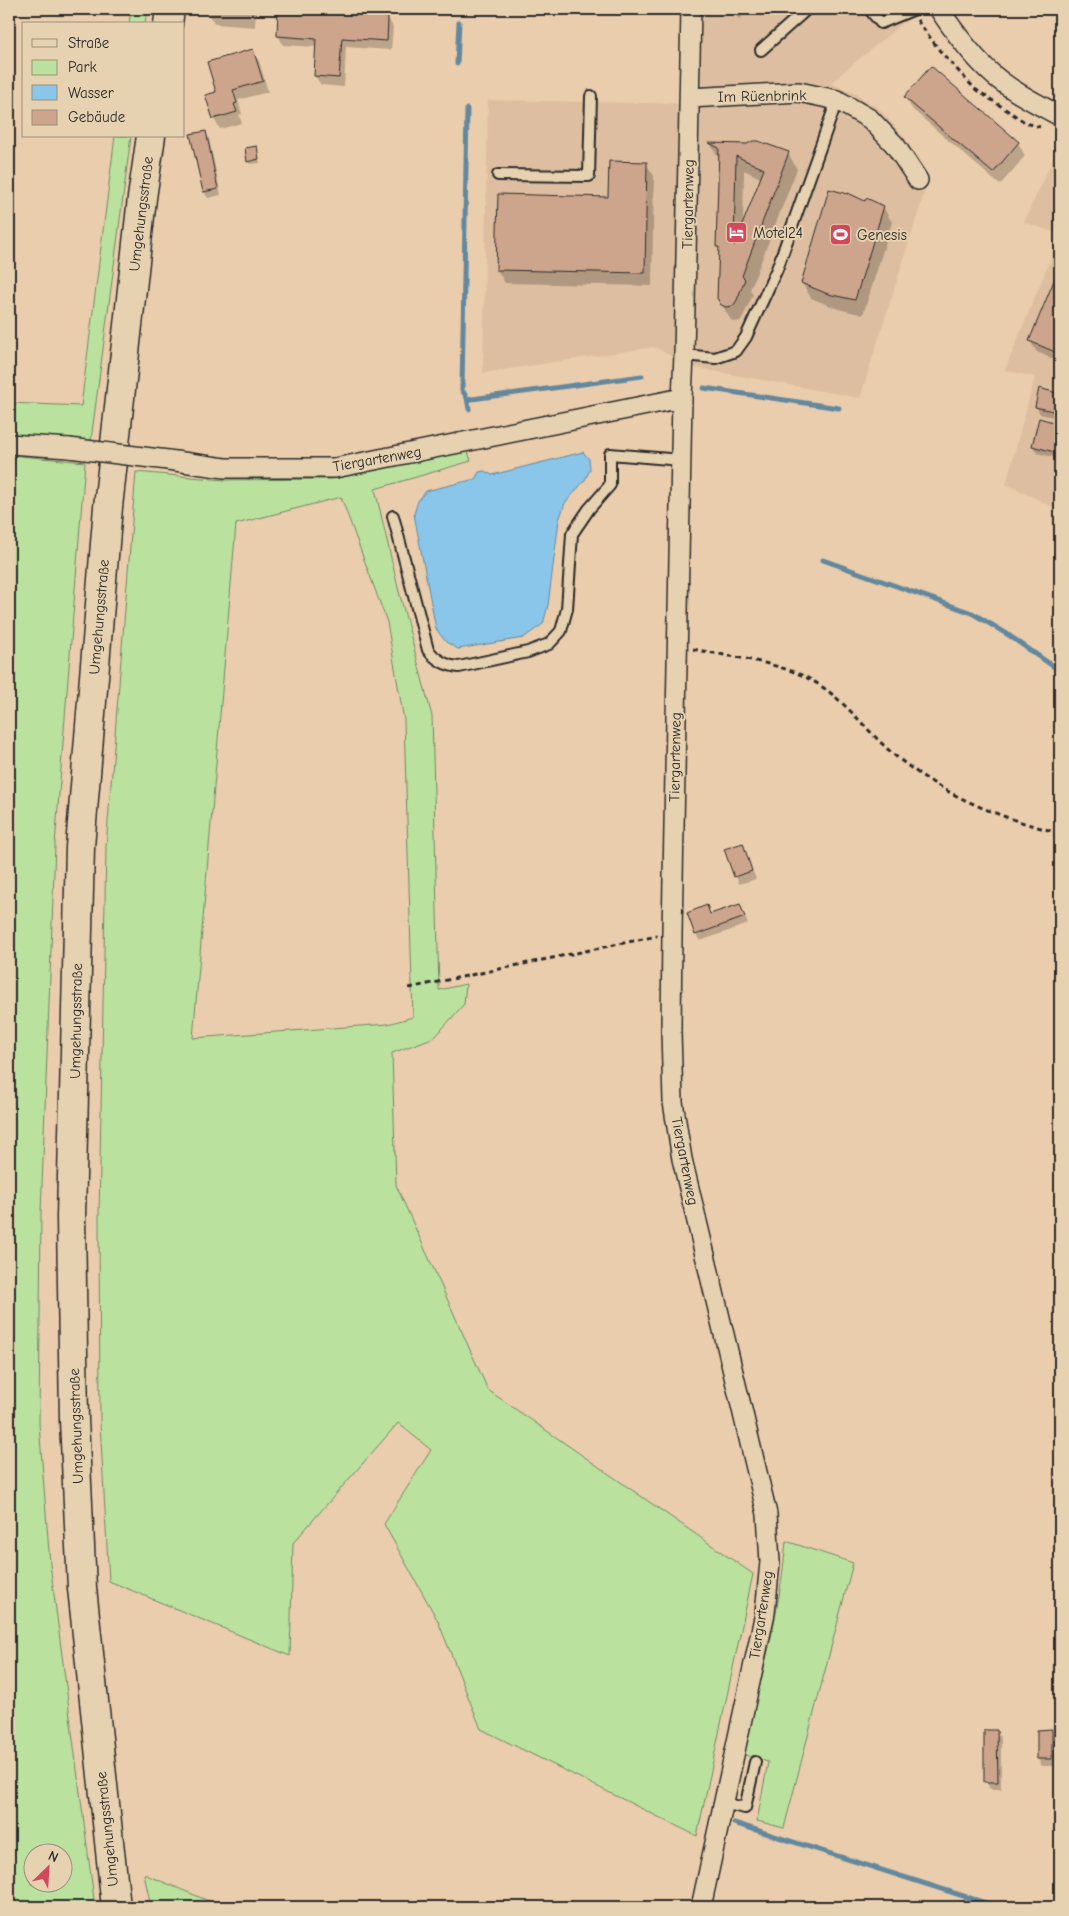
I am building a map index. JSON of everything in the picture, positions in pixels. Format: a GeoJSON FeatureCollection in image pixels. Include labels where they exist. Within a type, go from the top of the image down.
{"type":"FeatureCollection","features":[{"type":"Feature","properties":{"kind":"main road"},"geometry":{"type":"LineString","coordinates":[[168,22],[170,9]]}},
{"type":"Feature","properties":{"kind":"main road","name":"Umgehungsstraße"},"geometry":{"type":"LineString","coordinates":[[116,1907],[82,1588],[74,1420],[72,1197],[80,847],[108,507],[142,198],[151,138]]}},
{"type":"Feature","properties":{"kind":"street","name":"Tiergartenweg"},"geometry":{"type":"LineString","coordinates":[[691,9],[680,460],[672,933],[671,1031],[673,1102],[682,1159],[766,1514],[770,1562],[765,1613],[701,1907]]}},
{"type":"Feature","properties":{"kind":"street"},"geometry":{"type":"LineString","coordinates":[[939,9],[954,32],[988,71],[1027,98],[1060,116]]}},
{"type":"Feature","properties":{"kind":"street","name":"Im Rüenbrink"},"geometry":{"type":"LineString","coordinates":[[690,98],[799,92],[837,100],[870,119],[895,145],[918,180]]}},
{"type":"Feature","properties":{"kind":"street","name":"Tiergartenweg"},"geometry":{"type":"LineString","coordinates":[[9,444],[69,448],[225,468],[335,468],[682,398]]}},
{"type":"Feature","properties":{"kind":"lane"},"geometry":{"type":"LineString","coordinates":[[760,50],[807,9]]}},
{"type":"Feature","properties":{"kind":"lane"},"geometry":{"type":"LineString","coordinates":[[869,9],[881,23],[915,9]]}},
{"type":"Feature","properties":{"kind":"lane"},"geometry":{"type":"LineString","coordinates":[[498,175],[589,176],[591,96]]}},
{"type":"Feature","properties":{"kind":"lane"},"geometry":{"type":"LineString","coordinates":[[684,355],[715,358],[736,351],[746,337],[777,269],[837,100]]}},
{"type":"Feature","properties":{"kind":"lane"},"geometry":{"type":"LineString","coordinates":[[393,516],[428,650],[434,657],[448,666],[459,667],[528,652],[549,644],[561,631],[567,609],[572,534],[589,509],[610,484],[610,454],[680,460]]}},
{"type":"Feature","properties":{"kind":"lane"},"geometry":{"type":"LineString","coordinates":[[723,1803],[745,1808],[755,1762]]}},
{"type":"Feature","properties":{"kind":"path"},"geometry":{"type":"LineString","coordinates":[[677,646],[790,670],[812,680],[828,690],[891,752],[920,775],[961,799],[1024,824],[1060,833]]}},
{"type":"Feature","properties":{"kind":"path"},"geometry":{"type":"LineString","coordinates":[[409,988],[672,933]]}},
{"type":"Feature","properties":{"kind":"path"},"geometry":{"type":"LineString","coordinates":[[1054,1907],[1060,1902]]}},
{"type":"Feature","properties":{"kind":"shaded area"},"geometry":{"type":"Polygon","coordinates":[[[701,9],[904,9],[909,18],[830,83],[856,94],[879,109],[907,140],[929,178],[860,398],[692,367],[654,347],[483,373],[488,100],[700,104],[701,9]]]}},
{"type":"Feature","properties":{"kind":"shaded area"},"geometry":{"type":"Polygon","coordinates":[[[1060,144],[1060,234],[1024,222],[1060,144]]]}},
{"type":"Feature","properties":{"kind":"shaded area"},"geometry":{"type":"Polygon","coordinates":[[[1060,236],[1060,510],[1006,484],[1035,377],[1005,370],[1060,236]]]}},
{"type":"Feature","properties":{"kind":"green space"},"geometry":{"type":"Polygon","coordinates":[[[131,9],[147,9],[145,22],[129,22],[131,9]]]}},
{"type":"Feature","properties":{"kind":"green space"},"geometry":{"type":"Polygon","coordinates":[[[115,138],[131,138],[91,440],[9,434],[9,403],[81,406],[115,138]]]}},
{"type":"Feature","properties":{"kind":"green space"},"geometry":{"type":"Polygon","coordinates":[[[467,449],[471,461],[375,489],[399,592],[432,716],[439,990],[466,984],[464,1004],[435,1037],[392,1053],[396,1185],[488,1390],[753,1574],[697,1836],[481,1729],[438,1621],[384,1524],[431,1450],[398,1423],[293,1543],[290,1656],[109,1581],[100,1423],[99,1216],[106,847],[136,472],[224,480],[333,479],[467,449]],[[341,497],[236,524],[193,1038],[388,1024],[413,1017],[404,720],[387,622],[341,497]]]}},
{"type":"Feature","properties":{"kind":"green space"},"geometry":{"type":"Polygon","coordinates":[[[9,455],[85,462],[55,845],[41,1212],[39,1424],[50,1564],[95,1907],[9,1907],[9,455]]]}},
{"type":"Feature","properties":{"kind":"green space"},"geometry":{"type":"Polygon","coordinates":[[[786,1541],[853,1563],[784,1828],[757,1821],[768,1762],[742,1754],[774,1622],[786,1541]]]}},
{"type":"Feature","properties":{"kind":"green space"},"geometry":{"type":"Polygon","coordinates":[[[144,1874],[223,1907],[151,1907],[144,1874]]]}},
{"type":"Feature","properties":{"kind":"water"},"geometry":{"type":"Polygon","coordinates":[[[583,452],[589,459],[590,469],[585,480],[565,503],[559,520],[548,605],[543,624],[523,638],[458,649],[446,642],[436,629],[414,514],[418,501],[426,491],[475,479],[479,472],[484,471],[492,475],[583,452]]]}},
{"type":"Feature","properties":{"kind":"building"},"geometry":{"type":"Polygon","coordinates":[[[278,9],[319,10],[388,17],[387,41],[342,38],[339,78],[314,76],[316,39],[277,36],[278,9]]]}},
{"type":"Feature","properties":{"kind":"building"},"geometry":{"type":"Polygon","coordinates":[[[253,49],[263,81],[233,90],[237,103],[234,104],[237,112],[213,119],[205,95],[216,92],[207,62],[253,49]]]}},
{"type":"Feature","properties":{"kind":"building"},"geometry":{"type":"Polygon","coordinates":[[[931,66],[1019,142],[993,173],[904,97],[931,66]]]}},
{"type":"Feature","properties":{"kind":"building"},"geometry":{"type":"Polygon","coordinates":[[[206,131],[218,189],[203,192],[190,134],[206,131]]]}},
{"type":"Feature","properties":{"kind":"building","name":"Motel24"},"geometry":{"type":"Polygon","coordinates":[[[758,141],[789,152],[742,276],[745,279],[737,300],[733,306],[726,307],[721,305],[717,298],[719,247],[716,247],[719,148],[709,143],[747,144],[758,141]],[[736,156],[734,246],[764,169],[736,156]]]}},
{"type":"Feature","properties":{"kind":"building"},"geometry":{"type":"Polygon","coordinates":[[[257,146],[259,159],[247,162],[245,148],[257,146]]]}},
{"type":"Feature","properties":{"kind":"building"},"geometry":{"type":"Polygon","coordinates":[[[609,161],[647,162],[645,273],[496,270],[498,194],[608,197],[609,161]]]}},
{"type":"Feature","properties":{"kind":"building"},"geometry":{"type":"Polygon","coordinates":[[[829,189],[848,193],[865,201],[866,198],[884,206],[855,300],[828,294],[801,283],[829,189]]]}},
{"type":"Feature","properties":{"kind":"building"},"geometry":{"type":"Polygon","coordinates":[[[1060,266],[1060,354],[1029,341],[1060,266]]]}},
{"type":"Feature","properties":{"kind":"building"},"geometry":{"type":"Polygon","coordinates":[[[1039,388],[1057,393],[1053,411],[1035,407],[1039,388]]]}},
{"type":"Feature","properties":{"kind":"building"},"geometry":{"type":"Polygon","coordinates":[[[1039,418],[1060,424],[1058,453],[1032,446],[1039,418]]]}},
{"type":"Feature","properties":{"kind":"building"},"geometry":{"type":"Polygon","coordinates":[[[743,843],[752,871],[734,877],[724,849],[743,843]]]}},
{"type":"Feature","properties":{"kind":"building"},"geometry":{"type":"Polygon","coordinates":[[[740,904],[745,917],[695,935],[687,913],[707,905],[710,914],[740,904]]]}},
{"type":"Feature","properties":{"kind":"building"},"geometry":{"type":"Polygon","coordinates":[[[1052,1729],[1052,1759],[1037,1759],[1037,1730],[1052,1729]]]}},
{"type":"Feature","properties":{"kind":"building"},"geometry":{"type":"Polygon","coordinates":[[[984,1730],[997,1730],[998,1782],[984,1782],[984,1730]]]}},
{"type":"Feature","properties":{"kind":"waterway"},"geometry":{"type":"LineString","coordinates":[[457,64],[459,22]]}},
{"type":"Feature","properties":{"kind":"waterway"},"geometry":{"type":"LineString","coordinates":[[467,109],[462,390],[467,398],[472,399],[642,376]]}},
{"type":"Feature","properties":{"kind":"waterway"},"geometry":{"type":"LineString","coordinates":[[704,388],[839,408]]}},
{"type":"Feature","properties":{"kind":"waterway"},"geometry":{"type":"LineString","coordinates":[[467,398],[469,409]]}},
{"type":"Feature","properties":{"kind":"waterway"},"geometry":{"type":"LineString","coordinates":[[823,560],[972,613],[1007,634],[1060,671]]}},
{"type":"Feature","properties":{"kind":"waterway"},"geometry":{"type":"LineString","coordinates":[[734,1823],[998,1907]]}},
{"type":"Feature","properties":{"kind":"place","name":"Motel24"},"geometry":{"type":"Point","coordinates":[737,233]}},
{"type":"Feature","properties":{"kind":"place","name":"Genesis"},"geometry":{"type":"Point","coordinates":[841,235]}}]}
